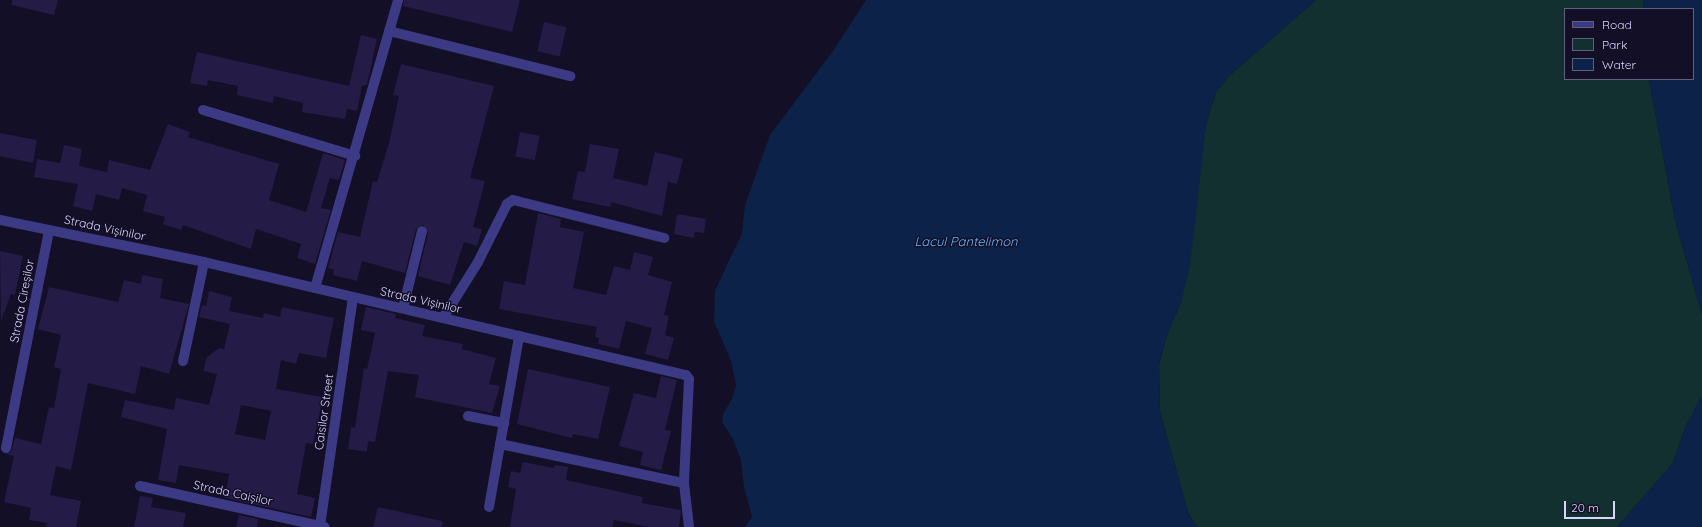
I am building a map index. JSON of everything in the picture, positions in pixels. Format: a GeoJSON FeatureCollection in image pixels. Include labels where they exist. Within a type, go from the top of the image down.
{"type":"FeatureCollection","features":[{"type":"Feature","properties":{"kind":"street"},"geometry":{"type":"LineString","coordinates":[[315,288],[355,156],[398,0]]}},
{"type":"Feature","properties":{"kind":"street"},"geometry":{"type":"LineString","coordinates":[[390,31],[570,76]]}},
{"type":"Feature","properties":{"kind":"street"},"geometry":{"type":"LineString","coordinates":[[202,110],[355,156]]}},
{"type":"Feature","properties":{"kind":"street"},"geometry":{"type":"LineString","coordinates":[[443,318],[478,262],[507,204],[514,200],[664,238]]}},
{"type":"Feature","properties":{"kind":"street","name":"Strada Vișinilor"},"geometry":{"type":"LineString","coordinates":[[0,220],[204,262],[686,375],[689,379],[684,483],[689,527]]}},
{"type":"Feature","properties":{"kind":"street","name":"Strada Cireșilor"},"geometry":{"type":"LineString","coordinates":[[6,448],[49,230]]}},
{"type":"Feature","properties":{"kind":"street"},"geometry":{"type":"LineString","coordinates":[[403,308],[422,231]]}},
{"type":"Feature","properties":{"kind":"street"},"geometry":{"type":"LineString","coordinates":[[183,361],[204,262]]}},
{"type":"Feature","properties":{"kind":"street","name":"Caisilor Street"},"geometry":{"type":"LineString","coordinates":[[323,526],[353,297]]}},
{"type":"Feature","properties":{"kind":"street"},"geometry":{"type":"LineString","coordinates":[[490,507],[519,336]]}},
{"type":"Feature","properties":{"kind":"street"},"geometry":{"type":"LineString","coordinates":[[468,416],[504,423]]}},
{"type":"Feature","properties":{"kind":"street"},"geometry":{"type":"LineString","coordinates":[[500,444],[684,483]]}},
{"type":"Feature","properties":{"kind":"street","name":"Strada Caișilor"},"geometry":{"type":"LineString","coordinates":[[140,486],[323,526]]}},
{"type":"Feature","properties":{"kind":"green space"},"geometry":{"type":"Polygon","coordinates":[[[1316,0],[1643,0],[1644,8],[1564,8],[1564,80],[1649,80],[1675,220],[1702,315],[1702,395],[1686,426],[1673,463],[1617,527],[1197,527],[1188,513],[1160,411],[1159,365],[1167,334],[1181,303],[1206,125],[1216,92],[1229,76],[1316,0]]]}},
{"type":"Feature","properties":{"kind":"water","name":"Lacul Pantelimon"},"geometry":{"type":"Polygon","coordinates":[[[866,0],[1316,0],[1229,76],[1216,92],[1206,125],[1190,266],[1181,303],[1167,334],[1159,365],[1160,411],[1188,513],[1197,527],[745,527],[752,517],[744,487],[741,460],[733,439],[722,422],[724,412],[732,399],[736,385],[731,361],[714,321],[715,291],[742,233],[745,205],[770,135],[833,51],[866,0]]]}},
{"type":"Feature","properties":{"kind":"water"},"geometry":{"type":"Polygon","coordinates":[[[1643,0],[1702,0],[1702,315],[1675,220],[1649,80],[1694,80],[1694,8],[1644,8],[1643,0]]]}},
{"type":"Feature","properties":{"kind":"water"},"geometry":{"type":"Polygon","coordinates":[[[1702,395],[1702,527],[1617,527],[1673,463],[1686,426],[1702,395]]]}},
{"type":"Feature","properties":{"kind":"building"},"geometry":{"type":"Polygon","coordinates":[[[12,0],[58,0],[54,15],[12,5],[12,0]]]}},
{"type":"Feature","properties":{"kind":"building"},"geometry":{"type":"Polygon","coordinates":[[[404,0],[520,0],[512,32],[403,6],[404,0]]]}},
{"type":"Feature","properties":{"kind":"building"},"geometry":{"type":"Polygon","coordinates":[[[544,22],[566,27],[560,56],[537,51],[544,22]]]}},
{"type":"Feature","properties":{"kind":"building"},"geometry":{"type":"Polygon","coordinates":[[[361,35],[377,39],[367,85],[362,86],[357,111],[347,109],[345,119],[302,112],[303,103],[274,96],[273,103],[237,95],[238,86],[208,80],[207,86],[190,83],[197,52],[349,86],[361,35]]]}},
{"type":"Feature","properties":{"kind":"building"},"geometry":{"type":"Polygon","coordinates":[[[401,64],[494,86],[470,178],[485,181],[473,227],[482,229],[477,246],[464,242],[450,285],[418,276],[428,233],[423,225],[416,229],[405,273],[362,261],[357,281],[333,275],[334,270],[328,268],[338,232],[360,237],[373,181],[377,182],[389,143],[399,96],[393,95],[401,64]]]}},
{"type":"Feature","properties":{"kind":"building"},"geometry":{"type":"Polygon","coordinates":[[[168,124],[190,132],[188,137],[279,164],[269,200],[306,212],[323,153],[345,160],[339,180],[330,178],[321,208],[331,210],[315,264],[297,258],[301,244],[256,229],[251,249],[183,225],[181,230],[163,224],[165,217],[143,211],[147,195],[122,188],[119,200],[96,194],[92,211],[73,206],[78,184],[34,177],[37,159],[60,163],[64,145],[82,149],[79,166],[107,172],[109,160],[150,170],[168,124]]]}},
{"type":"Feature","properties":{"kind":"building"},"geometry":{"type":"Polygon","coordinates":[[[520,132],[540,136],[535,160],[515,157],[520,132]]]}},
{"type":"Feature","properties":{"kind":"building"},"geometry":{"type":"Polygon","coordinates":[[[0,133],[37,140],[33,163],[0,156],[0,133]]]}},
{"type":"Feature","properties":{"kind":"building"},"geometry":{"type":"Polygon","coordinates":[[[590,144],[619,149],[613,178],[647,186],[655,152],[683,159],[677,184],[668,182],[662,216],[611,202],[610,207],[572,199],[578,171],[585,172],[590,144]]]}},
{"type":"Feature","properties":{"kind":"building"},"geometry":{"type":"Polygon","coordinates":[[[538,213],[561,219],[560,227],[584,232],[573,288],[606,295],[614,266],[630,270],[634,252],[653,257],[648,275],[672,282],[664,315],[669,316],[665,335],[674,338],[668,360],[645,354],[652,328],[626,321],[619,349],[598,344],[599,338],[595,337],[597,327],[499,309],[504,281],[525,285],[538,213]]]}},
{"type":"Feature","properties":{"kind":"building"},"geometry":{"type":"Polygon","coordinates":[[[677,214],[706,219],[704,233],[695,232],[694,238],[674,234],[677,214]]]}},
{"type":"Feature","properties":{"kind":"building"},"geometry":{"type":"Polygon","coordinates":[[[0,251],[23,256],[15,295],[11,294],[1,321],[0,251]]]}},
{"type":"Feature","properties":{"kind":"building"},"geometry":{"type":"Polygon","coordinates":[[[142,275],[163,279],[160,298],[189,304],[169,374],[141,366],[135,394],[88,383],[71,470],[56,466],[50,495],[81,501],[76,527],[46,527],[47,523],[29,520],[31,508],[4,502],[14,456],[6,454],[11,452],[15,438],[41,444],[49,407],[54,408],[61,369],[54,367],[61,335],[38,329],[49,287],[118,302],[124,280],[141,284],[142,275]]]}},
{"type":"Feature","properties":{"kind":"building"},"geometry":{"type":"Polygon","coordinates":[[[209,291],[232,297],[229,311],[263,318],[264,313],[280,317],[282,307],[334,318],[326,358],[299,353],[296,364],[281,360],[276,389],[323,397],[313,444],[306,443],[297,494],[315,498],[311,517],[225,498],[229,474],[179,465],[176,483],[158,480],[167,429],[121,417],[125,400],[174,410],[176,398],[209,405],[217,374],[203,371],[207,357],[219,348],[224,349],[230,324],[199,317],[202,305],[206,306],[209,291]],[[241,405],[235,434],[265,440],[271,411],[241,405]]]}},
{"type":"Feature","properties":{"kind":"building"},"geometry":{"type":"Polygon","coordinates":[[[366,307],[396,314],[395,318],[425,325],[422,336],[463,344],[462,349],[496,358],[489,384],[500,386],[492,413],[415,397],[419,375],[388,371],[375,442],[368,441],[367,452],[348,449],[351,427],[355,428],[364,368],[367,369],[375,333],[361,330],[366,307]]]}},
{"type":"Feature","properties":{"kind":"building"},"geometry":{"type":"Polygon","coordinates":[[[528,369],[610,387],[598,439],[573,434],[572,438],[517,424],[528,369]]]}},
{"type":"Feature","properties":{"kind":"building"},"geometry":{"type":"Polygon","coordinates":[[[661,376],[677,380],[665,430],[671,431],[661,470],[640,465],[643,452],[619,446],[634,393],[656,398],[661,376]]]}},
{"type":"Feature","properties":{"kind":"building"},"geometry":{"type":"Polygon","coordinates":[[[523,462],[554,468],[555,465],[568,467],[566,480],[643,497],[642,503],[681,510],[679,527],[649,527],[614,520],[612,527],[510,527],[516,489],[508,487],[511,471],[520,473],[523,462]]]}},
{"type":"Feature","properties":{"kind":"building"},"geometry":{"type":"Polygon","coordinates":[[[140,496],[153,498],[151,507],[186,513],[183,527],[134,527],[140,496]]]}},
{"type":"Feature","properties":{"kind":"building"},"geometry":{"type":"Polygon","coordinates":[[[378,507],[442,521],[442,527],[373,527],[378,507]]]}},
{"type":"Feature","properties":{"kind":"building"},"geometry":{"type":"Polygon","coordinates":[[[239,515],[258,519],[257,527],[236,527],[239,515]]]}}]}
